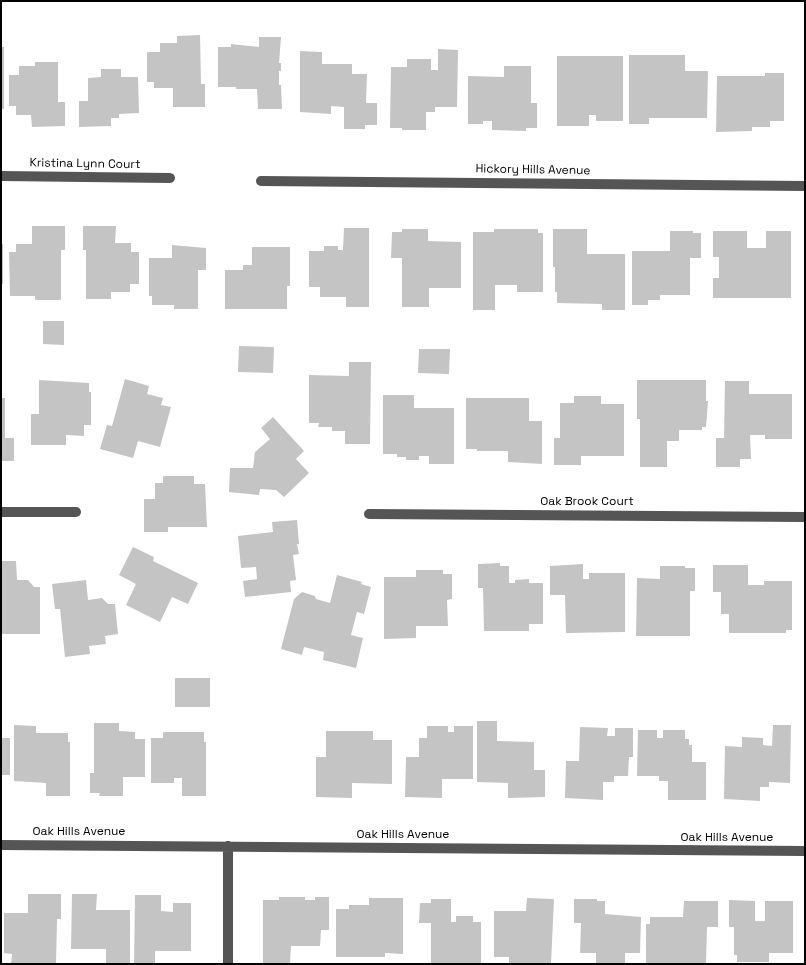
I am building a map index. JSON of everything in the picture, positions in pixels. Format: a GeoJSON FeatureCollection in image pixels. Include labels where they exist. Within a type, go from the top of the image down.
{"type":"FeatureCollection","features":[{"type":"Feature","properties":{"kind":"street","name":"Kristina Lynn Court"},"geometry":{"type":"LineString","coordinates":[[1,176],[170,178]]}},
{"type":"Feature","properties":{"kind":"street","name":"Hickory Hills Avenue"},"geometry":{"type":"LineString","coordinates":[[261,180],[805,186]]}},
{"type":"Feature","properties":{"kind":"street"},"geometry":{"type":"LineString","coordinates":[[1,512],[76,512]]}},
{"type":"Feature","properties":{"kind":"street","name":"Oak Brook Court"},"geometry":{"type":"LineString","coordinates":[[369,514],[805,517]]}},
{"type":"Feature","properties":{"kind":"street","name":"Oak Hills Avenue"},"geometry":{"type":"LineString","coordinates":[[1,845],[805,851]]}},
{"type":"Feature","properties":{"kind":"street"},"geometry":{"type":"LineString","coordinates":[[228,846],[228,964]]}},
{"type":"Feature","properties":{"kind":"building"},"geometry":{"type":"Polygon","coordinates":[[[200,35],[201,84],[205,84],[205,107],[173,107],[173,88],[154,88],[154,82],[147,82],[147,52],[160,52],[160,43],[177,43],[177,36],[200,35]]]}},
{"type":"Feature","properties":{"kind":"building"},"geometry":{"type":"Polygon","coordinates":[[[259,37],[281,37],[279,63],[281,63],[281,71],[279,71],[279,85],[281,85],[282,109],[258,109],[257,89],[218,87],[218,47],[231,47],[231,44],[259,47],[259,37]]]}},
{"type":"Feature","properties":{"kind":"building"},"geometry":{"type":"Polygon","coordinates":[[[1,47],[4,47],[4,109],[1,109],[1,47]]]}},
{"type":"Feature","properties":{"kind":"building"},"geometry":{"type":"Polygon","coordinates":[[[438,49],[458,50],[457,107],[435,107],[435,112],[426,112],[426,130],[402,130],[402,128],[390,128],[391,67],[407,67],[407,59],[431,59],[431,70],[438,70],[438,49]]]}},
{"type":"Feature","properties":{"kind":"building"},"geometry":{"type":"Polygon","coordinates":[[[300,51],[322,52],[322,64],[352,64],[352,74],[367,74],[366,103],[377,103],[377,125],[365,125],[365,129],[344,129],[344,107],[331,106],[331,114],[300,112],[300,51]]]}},
{"type":"Feature","properties":{"kind":"building"},"geometry":{"type":"Polygon","coordinates":[[[629,55],[685,55],[685,71],[708,71],[707,118],[649,118],[649,124],[629,124],[629,55]]]}},
{"type":"Feature","properties":{"kind":"building"},"geometry":{"type":"Polygon","coordinates":[[[557,56],[623,56],[623,121],[596,121],[596,115],[589,115],[589,126],[557,126],[557,56]]]}},
{"type":"Feature","properties":{"kind":"building"},"geometry":{"type":"Polygon","coordinates":[[[35,62],[58,62],[58,102],[65,102],[65,126],[32,127],[31,115],[16,115],[16,106],[9,106],[9,75],[19,75],[19,66],[35,66],[35,62]]]}},
{"type":"Feature","properties":{"kind":"building"},"geometry":{"type":"Polygon","coordinates":[[[504,66],[531,66],[531,103],[537,103],[537,128],[526,128],[526,131],[492,130],[492,121],[483,121],[483,124],[468,124],[468,76],[504,77],[504,66]]]}},
{"type":"Feature","properties":{"kind":"building"},"geometry":{"type":"Polygon","coordinates":[[[101,69],[121,69],[121,77],[138,77],[139,113],[119,114],[119,118],[111,118],[111,126],[79,127],[79,101],[88,101],[88,78],[101,77],[101,69]]]}},
{"type":"Feature","properties":{"kind":"building"},"geometry":{"type":"Polygon","coordinates":[[[765,73],[784,73],[784,121],[770,121],[770,127],[752,127],[752,131],[716,132],[717,76],[765,76],[765,73]]]}},
{"type":"Feature","properties":{"kind":"building"},"geometry":{"type":"Polygon","coordinates":[[[32,226],[65,226],[65,250],[61,250],[61,300],[35,300],[35,296],[10,296],[9,252],[16,252],[16,244],[32,244],[32,226]]]}},
{"type":"Feature","properties":{"kind":"building"},"geometry":{"type":"Polygon","coordinates":[[[83,226],[116,226],[115,243],[131,243],[131,252],[139,252],[139,284],[130,284],[130,292],[111,292],[111,299],[86,299],[86,250],[83,250],[83,226]]]}},
{"type":"Feature","properties":{"kind":"building"},"geometry":{"type":"Polygon","coordinates":[[[344,228],[369,228],[369,307],[346,307],[346,297],[320,297],[320,287],[309,287],[309,251],[324,251],[324,246],[338,246],[338,250],[343,250],[344,228]]]}},
{"type":"Feature","properties":{"kind":"building"},"geometry":{"type":"Polygon","coordinates":[[[402,229],[428,229],[428,241],[461,242],[461,288],[429,288],[429,307],[402,307],[402,258],[391,258],[392,232],[402,232],[402,229]]]}},
{"type":"Feature","properties":{"kind":"building"},"geometry":{"type":"Polygon","coordinates":[[[494,229],[538,229],[538,233],[543,233],[543,292],[517,292],[517,285],[495,285],[495,310],[473,310],[473,232],[494,232],[494,229]]]}},
{"type":"Feature","properties":{"kind":"building"},"geometry":{"type":"Polygon","coordinates":[[[553,229],[587,229],[587,254],[625,254],[625,310],[602,310],[602,304],[557,303],[557,292],[555,292],[555,267],[553,267],[553,229]]]}},
{"type":"Feature","properties":{"kind":"building"},"geometry":{"type":"Polygon","coordinates":[[[670,231],[693,231],[693,233],[701,233],[701,258],[690,258],[690,295],[660,295],[660,300],[648,300],[648,305],[632,305],[632,251],[670,251],[670,231]]]}},
{"type":"Feature","properties":{"kind":"building"},"geometry":{"type":"Polygon","coordinates":[[[713,231],[747,231],[747,248],[766,248],[766,231],[791,231],[791,298],[713,298],[713,278],[719,278],[719,257],[713,257],[713,231]]]}},
{"type":"Feature","properties":{"kind":"building"},"geometry":{"type":"Polygon","coordinates":[[[1,244],[3,244],[3,284],[1,284],[1,244]]]}},
{"type":"Feature","properties":{"kind":"building"},"geometry":{"type":"Polygon","coordinates":[[[172,245],[206,248],[206,270],[198,270],[198,309],[174,309],[174,305],[152,305],[152,296],[149,296],[149,258],[172,258],[172,245]]]}},
{"type":"Feature","properties":{"kind":"building"},"geometry":{"type":"Polygon","coordinates":[[[252,247],[290,247],[290,286],[287,286],[287,309],[225,309],[225,270],[243,270],[243,265],[252,265],[252,247]]]}},
{"type":"Feature","properties":{"kind":"building"},"geometry":{"type":"Polygon","coordinates":[[[43,321],[64,321],[64,345],[43,344],[43,321]]]}},
{"type":"Feature","properties":{"kind":"building"},"geometry":{"type":"Polygon","coordinates":[[[239,346],[274,347],[273,373],[238,372],[239,346]]]}},
{"type":"Feature","properties":{"kind":"building"},"geometry":{"type":"Polygon","coordinates":[[[419,349],[450,349],[449,374],[418,373],[419,349]]]}},
{"type":"Feature","properties":{"kind":"building"},"geometry":{"type":"Polygon","coordinates":[[[349,362],[371,362],[370,444],[345,444],[345,431],[332,431],[332,427],[318,427],[319,423],[309,423],[309,375],[349,376],[349,362]]]}},
{"type":"Feature","properties":{"kind":"building"},"geometry":{"type":"Polygon","coordinates":[[[125,379],[149,386],[147,394],[163,398],[161,405],[171,407],[160,447],[138,441],[133,458],[100,449],[107,425],[112,426],[125,379]]]}},
{"type":"Feature","properties":{"kind":"building"},"geometry":{"type":"Polygon","coordinates":[[[39,380],[89,383],[89,392],[91,392],[91,425],[84,425],[84,436],[66,435],[66,445],[31,445],[31,414],[39,414],[39,380]]]}},
{"type":"Feature","properties":{"kind":"building"},"geometry":{"type":"Polygon","coordinates":[[[637,380],[706,380],[706,401],[708,401],[706,427],[702,427],[702,430],[679,430],[679,441],[667,441],[667,467],[640,467],[640,419],[637,419],[637,380]]]}},
{"type":"Feature","properties":{"kind":"building"},"geometry":{"type":"Polygon","coordinates":[[[725,381],[749,381],[749,394],[792,394],[792,439],[765,439],[765,435],[750,435],[751,459],[740,459],[740,467],[716,467],[716,438],[724,438],[725,381]]]}},
{"type":"Feature","properties":{"kind":"building"},"geometry":{"type":"Polygon","coordinates":[[[383,395],[414,395],[414,408],[454,408],[454,464],[429,464],[429,456],[419,456],[419,460],[406,460],[406,457],[397,457],[397,454],[383,454],[383,395]]]}},
{"type":"Feature","properties":{"kind":"building"},"geometry":{"type":"Polygon","coordinates":[[[574,396],[601,396],[601,404],[624,404],[624,456],[581,456],[581,465],[554,465],[554,438],[560,438],[560,403],[574,403],[574,396]]]}},
{"type":"Feature","properties":{"kind":"building"},"geometry":{"type":"Polygon","coordinates":[[[1,398],[5,398],[5,438],[14,438],[14,461],[1,461],[1,398]]]}},
{"type":"Feature","properties":{"kind":"building"},"geometry":{"type":"Polygon","coordinates":[[[466,398],[529,398],[529,421],[542,421],[542,464],[508,462],[508,451],[477,451],[477,449],[466,449],[466,398]]]}},
{"type":"Feature","properties":{"kind":"building"},"geometry":{"type":"Polygon","coordinates":[[[273,417],[304,451],[296,459],[309,473],[284,497],[276,490],[260,489],[259,495],[229,492],[230,468],[253,468],[255,452],[270,439],[261,428],[273,417]]]}},
{"type":"Feature","properties":{"kind":"building"},"geometry":{"type":"Polygon","coordinates":[[[163,476],[194,476],[194,484],[205,484],[207,527],[168,527],[168,532],[144,532],[144,499],[155,499],[155,483],[163,483],[163,476]]]}},
{"type":"Feature","properties":{"kind":"building"},"geometry":{"type":"Polygon","coordinates":[[[297,520],[299,544],[297,544],[299,554],[293,555],[296,580],[290,581],[291,592],[245,597],[243,581],[257,579],[256,567],[241,568],[238,536],[273,532],[272,522],[297,520]]]}},
{"type":"Feature","properties":{"kind":"building"},"geometry":{"type":"Polygon","coordinates":[[[133,547],[154,557],[153,561],[198,583],[188,604],[172,597],[160,622],[126,605],[136,584],[119,575],[133,547]]]}},
{"type":"Feature","properties":{"kind":"building"},"geometry":{"type":"Polygon","coordinates":[[[1,561],[16,561],[17,580],[28,580],[34,587],[40,587],[40,634],[1,634],[1,561]]]}},
{"type":"Feature","properties":{"kind":"building"},"geometry":{"type":"Polygon","coordinates":[[[500,563],[500,566],[509,566],[509,583],[515,583],[515,580],[529,579],[529,583],[543,583],[543,624],[529,624],[529,631],[484,631],[483,588],[478,588],[478,564],[500,563]]]}},
{"type":"Feature","properties":{"kind":"building"},"geometry":{"type":"Polygon","coordinates":[[[583,564],[583,579],[589,579],[589,573],[625,573],[625,632],[566,633],[565,595],[550,595],[550,566],[583,564]]]}},
{"type":"Feature","properties":{"kind":"building"},"geometry":{"type":"Polygon","coordinates":[[[713,565],[748,565],[748,585],[764,585],[764,581],[792,581],[792,630],[786,630],[786,633],[729,633],[729,614],[721,614],[721,592],[713,592],[713,565]]]}},
{"type":"Feature","properties":{"kind":"building"},"geometry":{"type":"Polygon","coordinates":[[[660,566],[685,566],[685,568],[695,568],[695,591],[690,591],[690,636],[636,636],[637,578],[660,579],[660,566]]]}},
{"type":"Feature","properties":{"kind":"building"},"geometry":{"type":"Polygon","coordinates":[[[416,570],[443,570],[443,574],[452,574],[452,599],[447,600],[448,626],[416,626],[416,638],[384,639],[384,577],[416,577],[416,570]]]}},
{"type":"Feature","properties":{"kind":"building"},"geometry":{"type":"Polygon","coordinates":[[[337,575],[362,582],[361,584],[371,587],[364,614],[357,612],[351,635],[363,638],[356,668],[323,660],[324,652],[304,647],[302,655],[281,649],[294,599],[302,592],[315,596],[316,599],[330,603],[337,575]]]}},
{"type":"Feature","properties":{"kind":"building"},"geometry":{"type":"Polygon","coordinates":[[[86,580],[88,600],[102,598],[108,604],[115,604],[118,634],[105,636],[106,644],[89,646],[90,654],[65,657],[60,609],[55,609],[52,584],[86,580]]]}},
{"type":"Feature","properties":{"kind":"building"},"geometry":{"type":"Polygon","coordinates":[[[175,678],[210,678],[210,707],[175,707],[175,678]]]}},
{"type":"Feature","properties":{"kind":"building"},"geometry":{"type":"Polygon","coordinates":[[[477,721],[497,721],[497,741],[534,742],[534,770],[545,770],[545,797],[508,798],[508,783],[477,782],[477,721]]]}},
{"type":"Feature","properties":{"kind":"building"},"geometry":{"type":"Polygon","coordinates":[[[94,723],[119,723],[119,731],[135,732],[135,739],[145,739],[145,777],[123,777],[123,796],[99,796],[100,793],[90,793],[90,773],[94,773],[94,723]]]}},
{"type":"Feature","properties":{"kind":"building"},"geometry":{"type":"Polygon","coordinates":[[[14,725],[36,726],[36,733],[68,733],[68,742],[70,742],[70,796],[46,796],[46,783],[14,781],[14,725]]]}},
{"type":"Feature","properties":{"kind":"building"},"geometry":{"type":"Polygon","coordinates":[[[773,725],[791,725],[790,783],[769,782],[769,787],[760,787],[760,801],[724,799],[725,746],[742,747],[742,737],[763,738],[763,745],[772,746],[773,725]]]}},
{"type":"Feature","properties":{"kind":"building"},"geometry":{"type":"Polygon","coordinates":[[[427,726],[448,726],[448,732],[454,732],[454,726],[473,726],[473,779],[442,779],[442,798],[405,797],[406,757],[419,757],[419,738],[427,738],[427,726]]]}},
{"type":"Feature","properties":{"kind":"building"},"geometry":{"type":"Polygon","coordinates":[[[580,727],[608,728],[607,736],[615,736],[615,728],[633,728],[633,757],[629,757],[628,776],[614,776],[614,782],[603,782],[603,800],[565,798],[566,761],[579,761],[580,727]]]}},
{"type":"Feature","properties":{"kind":"building"},"geometry":{"type":"Polygon","coordinates":[[[638,730],[657,730],[657,738],[663,738],[663,730],[685,730],[685,739],[689,739],[689,745],[692,745],[692,762],[706,762],[706,800],[668,800],[668,781],[659,781],[659,776],[637,776],[638,730]]]}},
{"type":"Feature","properties":{"kind":"building"},"geometry":{"type":"Polygon","coordinates":[[[326,731],[373,731],[373,740],[392,740],[392,784],[352,783],[352,798],[316,797],[316,757],[326,757],[326,731]]]}},
{"type":"Feature","properties":{"kind":"building"},"geometry":{"type":"Polygon","coordinates":[[[163,732],[204,732],[204,742],[206,742],[206,796],[182,796],[182,778],[174,778],[174,783],[151,783],[151,738],[163,738],[163,732]]]}},
{"type":"Feature","properties":{"kind":"building"},"geometry":{"type":"Polygon","coordinates":[[[1,738],[10,738],[10,775],[1,775],[1,738]]]}},
{"type":"Feature","properties":{"kind":"building"},"geometry":{"type":"Polygon","coordinates":[[[28,894],[61,894],[61,919],[57,919],[56,964],[11,964],[12,954],[4,953],[4,913],[28,913],[28,894]]]}},
{"type":"Feature","properties":{"kind":"building"},"geometry":{"type":"Polygon","coordinates":[[[72,894],[97,894],[96,910],[130,910],[130,964],[106,964],[106,949],[71,949],[72,894]]]}},
{"type":"Feature","properties":{"kind":"building"},"geometry":{"type":"Polygon","coordinates":[[[135,895],[161,895],[161,911],[173,912],[173,903],[191,903],[191,951],[155,951],[155,964],[134,964],[135,895]]]}},
{"type":"Feature","properties":{"kind":"building"},"geometry":{"type":"Polygon","coordinates":[[[279,897],[305,897],[305,900],[315,900],[315,897],[329,897],[329,930],[321,930],[320,946],[291,946],[290,964],[263,964],[263,900],[279,900],[279,897]]]}},
{"type":"Feature","properties":{"kind":"building"},"geometry":{"type":"Polygon","coordinates":[[[369,898],[403,898],[403,954],[385,953],[385,957],[336,957],[336,909],[349,909],[349,905],[369,905],[369,898]]]}},
{"type":"Feature","properties":{"kind":"building"},"geometry":{"type":"Polygon","coordinates":[[[527,898],[554,899],[551,964],[509,964],[509,957],[494,957],[494,911],[526,911],[527,898]]]}},
{"type":"Feature","properties":{"kind":"building"},"geometry":{"type":"Polygon","coordinates":[[[431,899],[451,899],[451,922],[456,922],[456,916],[473,916],[473,922],[481,922],[481,964],[431,964],[431,923],[419,923],[420,903],[431,903],[431,899]]]}},
{"type":"Feature","properties":{"kind":"building"},"geometry":{"type":"Polygon","coordinates":[[[574,899],[597,899],[597,901],[605,901],[605,914],[641,917],[640,953],[625,953],[625,964],[596,964],[596,953],[580,953],[581,923],[574,923],[574,899]]]}},
{"type":"Feature","properties":{"kind":"building"},"geometry":{"type":"Polygon","coordinates":[[[729,900],[755,901],[755,921],[765,921],[765,901],[793,901],[793,953],[769,953],[769,962],[737,962],[737,955],[734,955],[734,927],[729,927],[729,900]]]}},
{"type":"Feature","properties":{"kind":"building"},"geometry":{"type":"Polygon","coordinates":[[[684,901],[718,901],[718,927],[707,927],[706,964],[646,963],[646,924],[650,924],[650,917],[683,917],[684,901]]]}}]}
